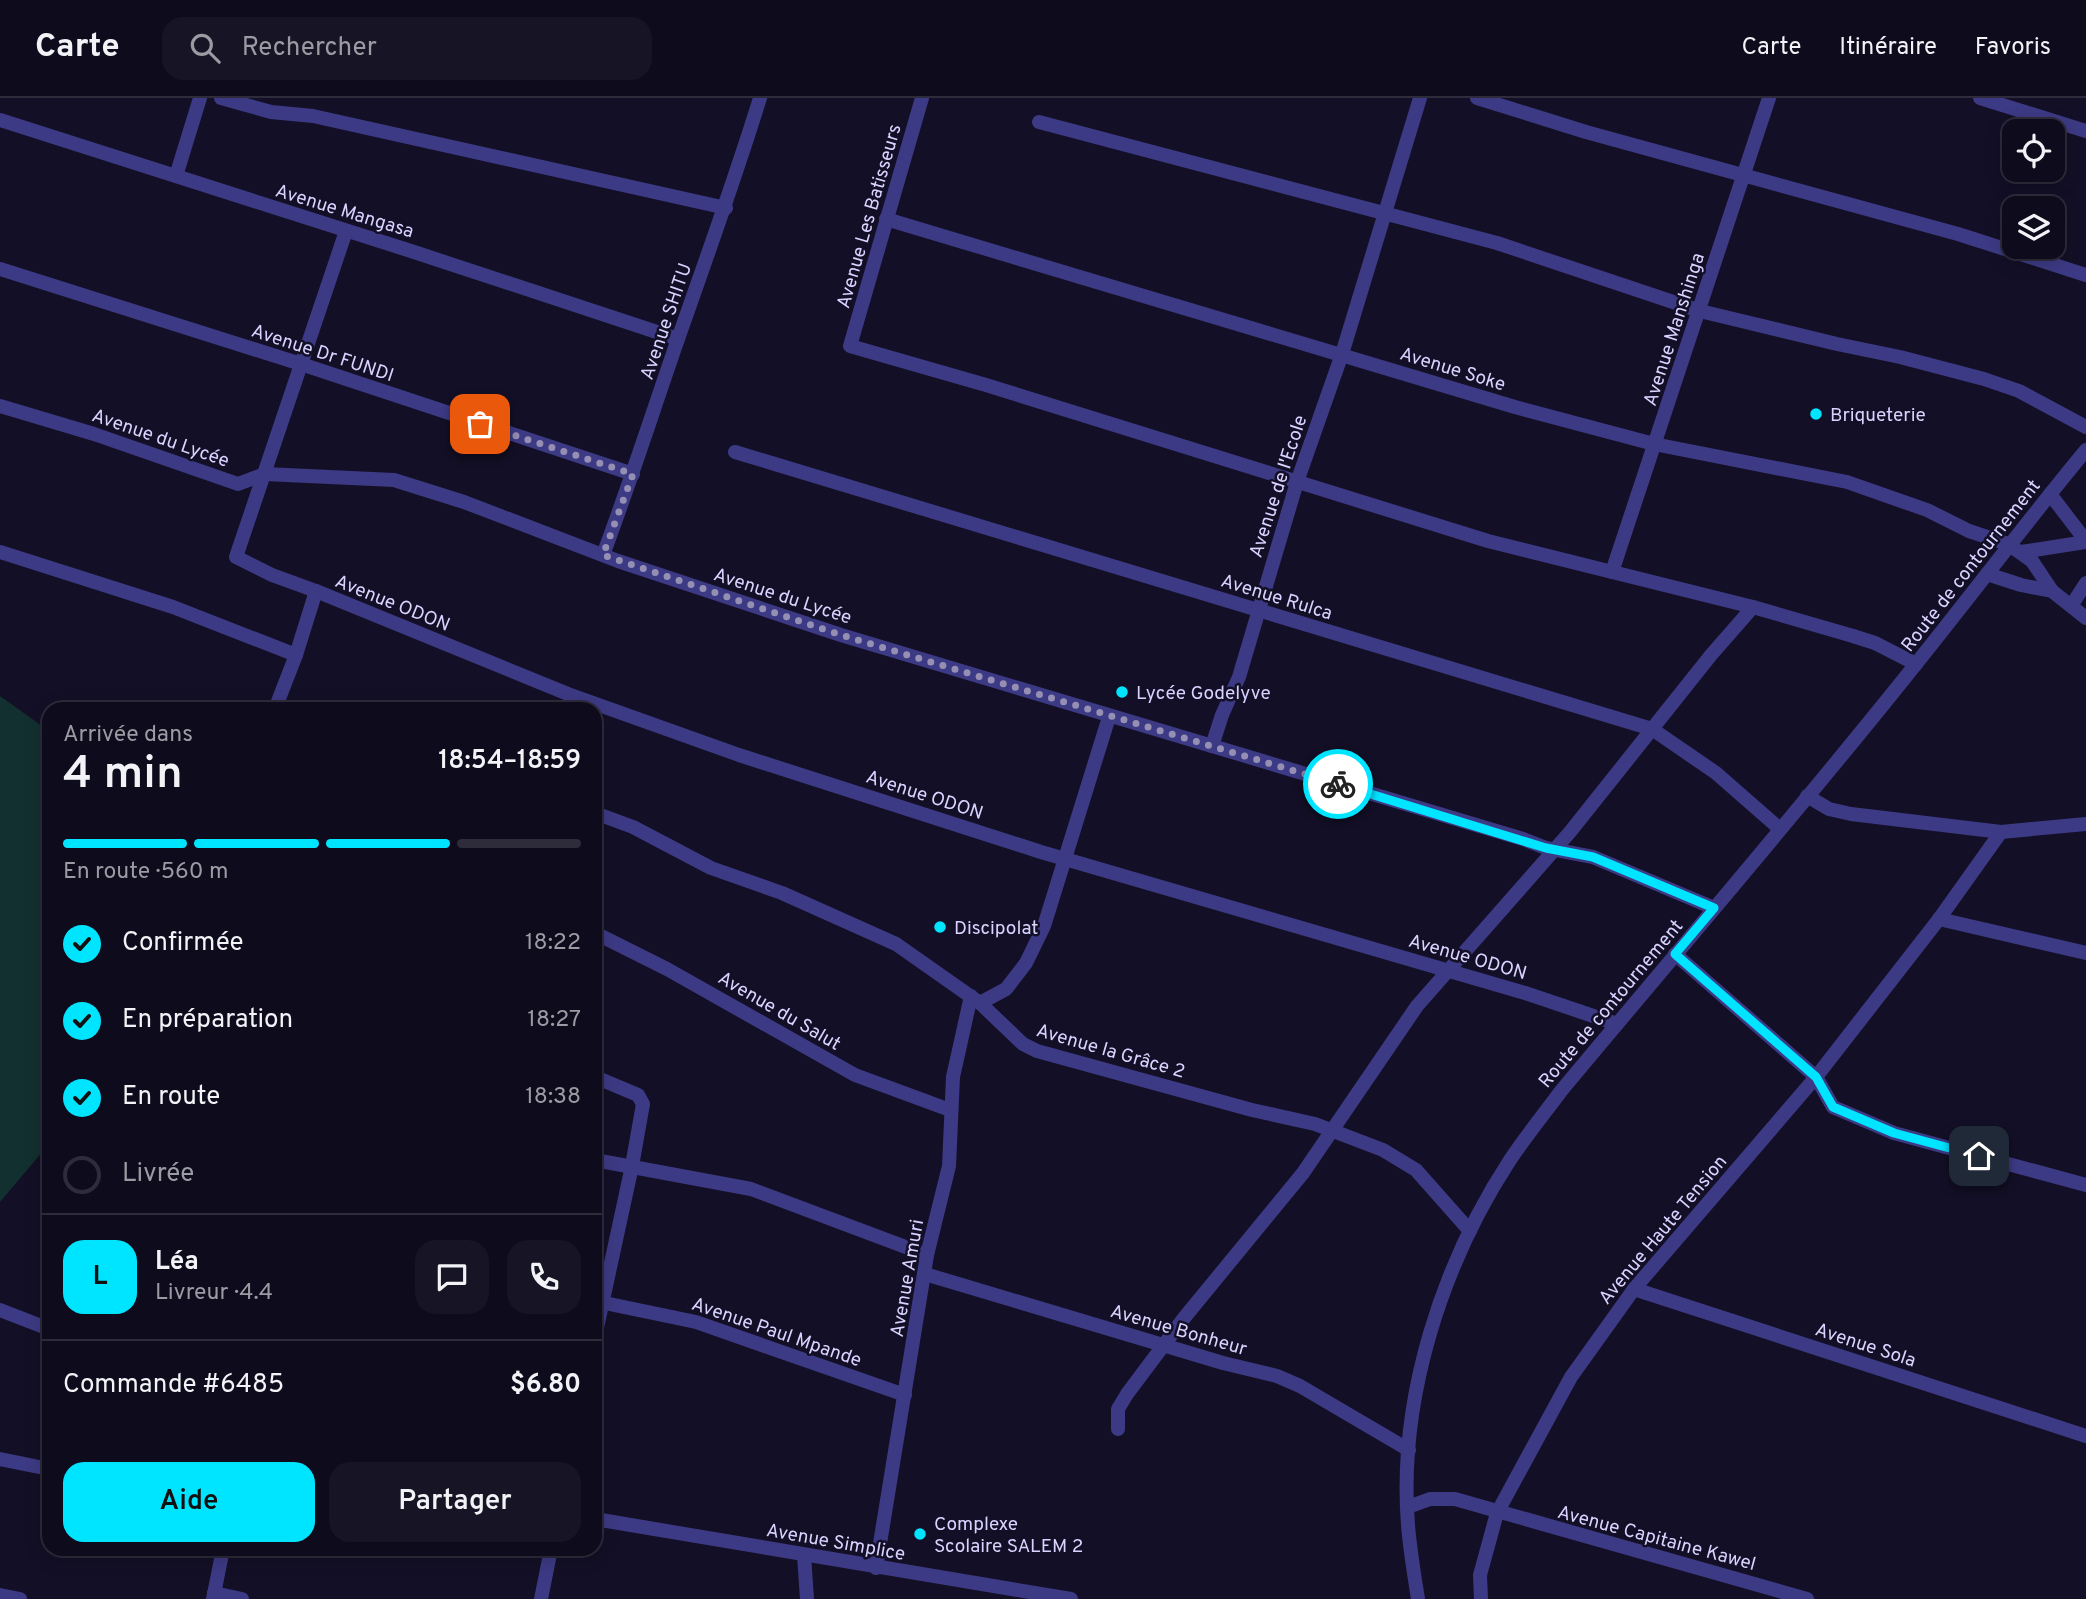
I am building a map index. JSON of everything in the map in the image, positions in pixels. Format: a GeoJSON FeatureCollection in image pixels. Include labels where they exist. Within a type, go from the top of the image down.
{"type":"FeatureCollection","features":[{"type":"Feature","properties":{"kind":"street"},"geometry":{"type":"LineString","coordinates":[[176,176],[200,98]]}},
{"type":"Feature","properties":{"kind":"street"},"geometry":{"type":"LineString","coordinates":[[221,98],[271,112],[313,117],[726,208]]}},
{"type":"Feature","properties":{"kind":"street","name":"Avenue SHITU"},"geometry":{"type":"LineString","coordinates":[[603,555],[726,208],[760,98]]}},
{"type":"Feature","properties":{"kind":"street","name":"Avenue Les Batisseurs"},"geometry":{"type":"LineString","coordinates":[[922,98],[850,346],[986,385],[1297,482]]}},
{"type":"Feature","properties":{"kind":"street","name":"Avenue de l'Ecole"},"geometry":{"type":"LineString","coordinates":[[1212,746],[1238,677],[1297,482],[1342,354],[1420,98]]}},
{"type":"Feature","properties":{"kind":"street"},"geometry":{"type":"LineString","coordinates":[[1478,98],[1586,132],[1958,234],[2086,275]]}},
{"type":"Feature","properties":{"kind":"street","name":"Avenue Manshinga"},"geometry":{"type":"LineString","coordinates":[[1612,572],[1769,98]]}},
{"type":"Feature","properties":{"kind":"street"},"geometry":{"type":"LineString","coordinates":[[1980,98],[2086,131]]}},
{"type":"Feature","properties":{"kind":"street","name":"Avenue Mangasa"},"geometry":{"type":"LineString","coordinates":[[0,120],[678,339]]}},
{"type":"Feature","properties":{"kind":"street"},"geometry":{"type":"LineString","coordinates":[[1039,122],[1497,243],[1700,311],[1984,379],[2019,391],[2086,427]]}},
{"type":"Feature","properties":{"kind":"street","name":"Avenue Soke"},"geometry":{"type":"LineString","coordinates":[[886,219],[1515,407],[1654,444],[1847,482],[1927,510],[1969,531],[2015,548]]}},
{"type":"Feature","properties":{"kind":"street"},"geometry":{"type":"LineString","coordinates":[[265,474],[346,231]]}},
{"type":"Feature","properties":{"kind":"street","name":"Avenue Dr FUNDI"},"geometry":{"type":"LineString","coordinates":[[0,269],[301,364],[633,474]]}},
{"type":"Feature","properties":{"kind":"street","name":"Avenue du Lycée"},"geometry":{"type":"LineString","coordinates":[[0,406],[94,434],[238,484],[265,474],[394,480],[464,502],[603,555],[841,635],[1554,849],[1593,857],[1714,908]]}},
{"type":"Feature","properties":{"kind":"street","name":"Route de contournement"},"geometry":{"type":"LineString","coordinates":[[1418,1599],[1408,1507],[1409,1450],[1422,1365],[1435,1311],[1469,1231],[1510,1160],[1561,1091],[1916,664],[1987,574],[2015,548],[2050,494],[2086,450]]}},
{"type":"Feature","properties":{"kind":"street","name":"Avenue Rulca"},"geometry":{"type":"LineString","coordinates":[[735,452],[1652,729],[1716,773],[1780,829]]}},
{"type":"Feature","properties":{"kind":"street","name":"Avenue ODON"},"geometry":{"type":"LineString","coordinates":[[265,474],[236,557],[272,576],[316,591],[593,702]]}},
{"type":"Feature","properties":{"kind":"street"},"geometry":{"type":"LineString","coordinates":[[1297,482],[1488,541],[1754,607],[1875,643],[1916,664]]}},
{"type":"Feature","properties":{"kind":"street"},"geometry":{"type":"LineString","coordinates":[[2050,494],[2086,542]]}},
{"type":"Feature","properties":{"kind":"street"},"geometry":{"type":"LineString","coordinates":[[2015,548],[2086,542]]}},
{"type":"Feature","properties":{"kind":"street"},"geometry":{"type":"LineString","coordinates":[[2015,548],[2032,561],[2052,591],[2086,618]]}},
{"type":"Feature","properties":{"kind":"street"},"geometry":{"type":"LineString","coordinates":[[0,552],[173,607],[296,655]]}},
{"type":"Feature","properties":{"kind":"street"},"geometry":{"type":"LineString","coordinates":[[1987,574],[2052,591]]}},
{"type":"Feature","properties":{"kind":"street"},"geometry":{"type":"LineString","coordinates":[[2071,606],[2086,583]]}},
{"type":"Feature","properties":{"kind":"street"},"geometry":{"type":"LineString","coordinates":[[278,702],[316,591]]}},
{"type":"Feature","properties":{"kind":"street"},"geometry":{"type":"LineString","coordinates":[[1118,1429],[1118,1409],[1127,1394],[1303,1173],[1417,1006],[1554,849],[1754,607]]}},
{"type":"Feature","properties":{"kind":"street","name":"Avenue ODON"},"geometry":{"type":"LineString","coordinates":[[602,706],[739,755],[1065,859],[1449,970],[1618,1024]]}},
{"type":"Feature","properties":{"kind":"street"},"geometry":{"type":"LineString","coordinates":[[975,1000],[1006,989],[1026,963],[1044,926],[1109,717]]}},
{"type":"Feature","properties":{"kind":"street"},"geometry":{"type":"LineString","coordinates":[[1807,796],[1829,809],[1851,814],[2001,832],[2086,824]]}},
{"type":"Feature","properties":{"kind":"street","name":"Avenue la Grâce 2"},"geometry":{"type":"LineString","coordinates":[[602,816],[633,827],[702,864],[782,893],[896,944],[975,1000],[1023,1044],[1037,1051],[1252,1110],[1315,1124],[1382,1150],[1416,1170],[1469,1231]]}},
{"type":"Feature","properties":{"kind":"street","name":"Avenue Haute Tension"},"geometry":{"type":"LineString","coordinates":[[1481,1599],[1479,1575],[1497,1513],[1571,1377],[1634,1289],[1816,1077],[1939,919],[2001,832]]}},
{"type":"Feature","properties":{"kind":"street"},"geometry":{"type":"LineString","coordinates":[[1939,919],[2086,953]]}},
{"type":"Feature","properties":{"kind":"street","name":"Avenue du Salut"},"geometry":{"type":"LineString","coordinates":[[602,937],[678,975],[855,1075],[950,1110]]}},
{"type":"Feature","properties":{"kind":"street"},"geometry":{"type":"LineString","coordinates":[[1675,954],[1816,1077],[1833,1107],[1894,1133],[2086,1185]]}},
{"type":"Feature","properties":{"kind":"street","name":"Avenue Amuri"},"geometry":{"type":"LineString","coordinates":[[876,1568],[927,1255],[949,1166],[950,1110],[959,1044],[975,1000]]}},
{"type":"Feature","properties":{"kind":"street"},"geometry":{"type":"LineString","coordinates":[[602,1080],[642,1099],[643,1104],[632,1166],[602,1289]]}},
{"type":"Feature","properties":{"kind":"street"},"geometry":{"type":"LineString","coordinates":[[602,1161],[751,1189],[927,1255]]}},
{"type":"Feature","properties":{"kind":"street","name":"Avenue Bonheur"},"geometry":{"type":"LineString","coordinates":[[925,1274],[1223,1363],[1277,1376],[1300,1386],[1409,1450]]}},
{"type":"Feature","properties":{"kind":"street","name":"Avenue Sola"},"geometry":{"type":"LineString","coordinates":[[1634,1289],[2086,1436]]}},
{"type":"Feature","properties":{"kind":"street","name":"Avenue Paul Mpande"},"geometry":{"type":"LineString","coordinates":[[602,1302],[696,1322],[905,1395]]}},
{"type":"Feature","properties":{"kind":"street"},"geometry":{"type":"LineString","coordinates":[[0,1310],[42,1326]]}},
{"type":"Feature","properties":{"kind":"street"},"geometry":{"type":"LineString","coordinates":[[0,1459],[42,1468]]}},
{"type":"Feature","properties":{"kind":"street"},"geometry":{"type":"LineString","coordinates":[[1408,1507],[1430,1499],[1444,1498],[1497,1513]]}},
{"type":"Feature","properties":{"kind":"street","name":"Avenue Capitaine Kawel"},"geometry":{"type":"LineString","coordinates":[[1497,1513],[1807,1599]]}},
{"type":"Feature","properties":{"kind":"street","name":"Avenue Simplice"},"geometry":{"type":"LineString","coordinates":[[602,1520],[1071,1599]]}},
{"type":"Feature","properties":{"kind":"street"},"geometry":{"type":"LineString","coordinates":[[804,1555],[807,1599]]}},
{"type":"Feature","properties":{"kind":"street"},"geometry":{"type":"LineString","coordinates":[[222,1556],[214,1596],[242,1599]]}},
{"type":"Feature","properties":{"kind":"street"},"geometry":{"type":"LineString","coordinates":[[541,1599],[550,1556]]}},
{"type":"Feature","properties":{"kind":"street"},"geometry":{"type":"LineString","coordinates":[[0,1595],[20,1599]]}},
{"type":"Feature","properties":{"kind":"green space"},"geometry":{"type":"Polygon","coordinates":[[[0,696],[42,726],[42,1152],[0,1202],[0,696]]]}},
{"type":"Feature","properties":{"kind":"way so far"},"geometry":{"type":"LineString","coordinates":[[480,424],[633,474],[603,555],[841,635],[1338,784]]}},
{"type":"Feature","properties":{"kind":"place","name":"Briqueterie"},"geometry":{"type":"Point","coordinates":[1816,414]}},
{"type":"Feature","properties":{"kind":"place","name":"Lycée Godelyve"},"geometry":{"type":"Point","coordinates":[1122,692]}},
{"type":"Feature","properties":{"kind":"place","name":"Discipolat"},"geometry":{"type":"Point","coordinates":[940,927]}},
{"type":"Feature","properties":{"kind":"place","name":"Complexe Scolaire SALEM 2"},"geometry":{"type":"Point","coordinates":[920,1534]}},
{"type":"Feature","properties":{"kind":"route"},"geometry":{"type":"LineString","coordinates":[[1338,784],[1546,848],[1593,857],[1714,908],[1675,954],[1816,1077],[1833,1107],[1894,1133],[1979,1156]]}}]}
